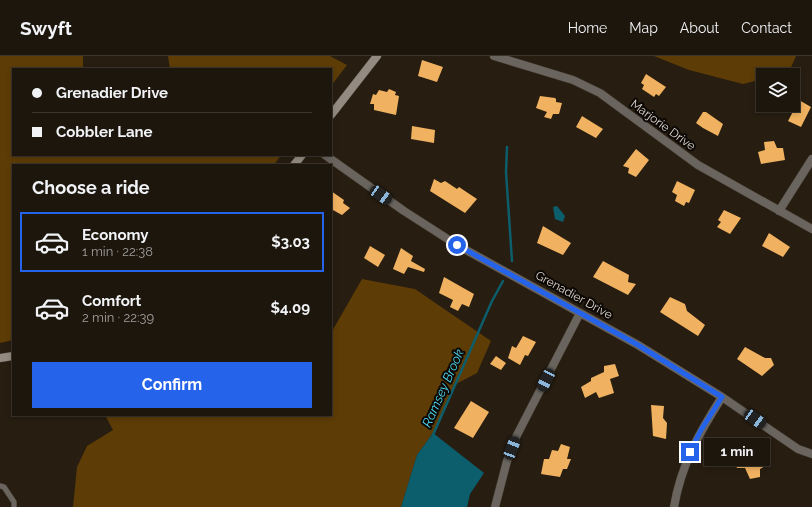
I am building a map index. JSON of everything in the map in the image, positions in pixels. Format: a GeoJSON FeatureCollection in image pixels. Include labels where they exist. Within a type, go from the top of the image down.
{"type":"FeatureCollection","features":[{"type":"Feature","properties":{"kind":"street"},"geometry":{"type":"LineString","coordinates":[[332,114],[377,56]]}},
{"type":"Feature","properties":{"kind":"street","name":"Marjorie Drive"},"geometry":{"type":"LineString","coordinates":[[494,56],[573,80],[600,93],[698,165],[812,229]]}},
{"type":"Feature","properties":{"kind":"street"},"geometry":{"type":"LineString","coordinates":[[295,164],[301,156]]}},
{"type":"Feature","properties":{"kind":"street","name":"Grenadier Drive"},"geometry":{"type":"LineString","coordinates":[[326,156],[404,211],[457,245],[638,345],[722,397],[798,449],[812,454]]}},
{"type":"Feature","properties":{"kind":"street"},"geometry":{"type":"LineString","coordinates":[[779,211],[812,159]]}},
{"type":"Feature","properties":{"kind":"street"},"geometry":{"type":"LineString","coordinates":[[495,507],[507,461],[517,436],[580,313]]}},
{"type":"Feature","properties":{"kind":"street"},"geometry":{"type":"LineString","coordinates":[[0,358],[12,356]]}},
{"type":"Feature","properties":{"kind":"street"},"geometry":{"type":"LineString","coordinates":[[674,507],[681,475],[690,452],[701,430],[722,397]]}},
{"type":"Feature","properties":{"kind":"lane"},"geometry":{"type":"LineString","coordinates":[[0,486],[4,487],[14,504],[19,507]]}},
{"type":"Feature","properties":{"kind":"shaded area"},"geometry":{"type":"Polygon","coordinates":[[[0,56],[83,56],[83,68],[12,68],[12,156],[280,156],[275,164],[12,164],[12,340],[0,343],[0,56]]]}},
{"type":"Feature","properties":{"kind":"shaded area"},"geometry":{"type":"Polygon","coordinates":[[[168,56],[330,56],[347,65],[332,85],[332,68],[170,68],[168,56]]]}},
{"type":"Feature","properties":{"kind":"shaded area"},"geometry":{"type":"Polygon","coordinates":[[[654,56],[796,56],[791,68],[756,68],[756,81],[743,84],[689,70],[654,56]]]}},
{"type":"Feature","properties":{"kind":"shaded area"},"geometry":{"type":"Polygon","coordinates":[[[362,279],[415,289],[491,341],[477,373],[456,384],[433,433],[417,455],[401,507],[73,507],[77,467],[87,446],[113,430],[106,416],[332,416],[332,331],[362,279]]]}},
{"type":"Feature","properties":{"kind":"water"},"geometry":{"type":"Polygon","coordinates":[[[557,206],[565,216],[563,222],[555,219],[553,207],[557,206]]]}},
{"type":"Feature","properties":{"kind":"water"},"geometry":{"type":"Polygon","coordinates":[[[433,433],[484,473],[470,494],[467,507],[401,507],[417,455],[433,433]]]}},
{"type":"Feature","properties":{"kind":"building"},"geometry":{"type":"Polygon","coordinates":[[[422,60],[443,67],[437,82],[418,76],[422,60]]]}},
{"type":"Feature","properties":{"kind":"building"},"geometry":{"type":"Polygon","coordinates":[[[646,74],[666,87],[659,96],[656,94],[654,97],[642,89],[644,85],[641,83],[646,74]]]}},
{"type":"Feature","properties":{"kind":"building"},"geometry":{"type":"Polygon","coordinates":[[[389,89],[396,92],[395,95],[399,96],[396,115],[374,110],[374,104],[370,104],[373,94],[376,95],[379,90],[387,92],[389,89]]]}},
{"type":"Feature","properties":{"kind":"building"},"geometry":{"type":"Polygon","coordinates":[[[540,96],[555,98],[556,102],[562,103],[559,114],[553,114],[551,119],[544,117],[547,112],[536,108],[540,96]]]}},
{"type":"Feature","properties":{"kind":"building"},"geometry":{"type":"Polygon","coordinates":[[[800,101],[811,107],[801,127],[788,121],[793,112],[800,112],[800,101]]]}},
{"type":"Feature","properties":{"kind":"building"},"geometry":{"type":"Polygon","coordinates":[[[703,112],[706,112],[723,124],[718,136],[696,123],[703,112]]]}},
{"type":"Feature","properties":{"kind":"building"},"geometry":{"type":"Polygon","coordinates":[[[582,116],[603,129],[596,138],[576,127],[582,116]]]}},
{"type":"Feature","properties":{"kind":"building"},"geometry":{"type":"Polygon","coordinates":[[[412,126],[435,130],[434,143],[411,139],[412,126]]]}},
{"type":"Feature","properties":{"kind":"building"},"geometry":{"type":"Polygon","coordinates":[[[774,141],[777,148],[783,148],[785,160],[761,164],[758,152],[765,150],[764,142],[774,141]]]}},
{"type":"Feature","properties":{"kind":"building"},"geometry":{"type":"Polygon","coordinates":[[[636,149],[649,160],[636,177],[628,173],[629,168],[623,166],[636,149]]]}},
{"type":"Feature","properties":{"kind":"building"},"geometry":{"type":"Polygon","coordinates":[[[434,179],[441,183],[445,181],[457,189],[459,187],[477,199],[465,213],[430,191],[434,179]]]}},
{"type":"Feature","properties":{"kind":"building"},"geometry":{"type":"Polygon","coordinates":[[[677,181],[695,190],[689,203],[686,202],[684,206],[675,201],[677,195],[672,192],[677,181]]]}},
{"type":"Feature","properties":{"kind":"building"},"geometry":{"type":"Polygon","coordinates":[[[332,192],[344,200],[343,203],[350,208],[342,215],[332,210],[332,192]]]}},
{"type":"Feature","properties":{"kind":"building"},"geometry":{"type":"Polygon","coordinates":[[[724,210],[741,218],[730,234],[717,227],[721,222],[718,220],[724,210]]]}},
{"type":"Feature","properties":{"kind":"building"},"geometry":{"type":"Polygon","coordinates":[[[543,226],[571,243],[563,255],[537,243],[543,226]]]}},
{"type":"Feature","properties":{"kind":"building"},"geometry":{"type":"Polygon","coordinates":[[[769,233],[790,247],[783,257],[762,246],[769,233]]]}},
{"type":"Feature","properties":{"kind":"building"},"geometry":{"type":"Polygon","coordinates":[[[370,246],[385,255],[378,267],[364,258],[370,246]]]}},
{"type":"Feature","properties":{"kind":"building"},"geometry":{"type":"Polygon","coordinates":[[[401,248],[413,256],[411,261],[425,269],[424,272],[408,267],[404,274],[393,269],[401,248]]]}},
{"type":"Feature","properties":{"kind":"building"},"geometry":{"type":"Polygon","coordinates":[[[603,261],[629,275],[628,282],[636,284],[628,295],[593,277],[603,261]]]}},
{"type":"Feature","properties":{"kind":"building"},"geometry":{"type":"Polygon","coordinates":[[[444,277],[474,294],[469,307],[462,304],[458,311],[450,307],[453,300],[439,293],[444,277]]]}},
{"type":"Feature","properties":{"kind":"building"},"geometry":{"type":"Polygon","coordinates":[[[670,297],[685,304],[687,311],[705,325],[698,336],[660,312],[670,297]]]}},
{"type":"Feature","properties":{"kind":"building"},"geometry":{"type":"Polygon","coordinates":[[[523,336],[536,342],[528,356],[525,355],[520,365],[508,358],[512,346],[516,348],[523,336]]]}},
{"type":"Feature","properties":{"kind":"building"},"geometry":{"type":"Polygon","coordinates":[[[745,347],[765,358],[771,358],[774,365],[762,376],[737,359],[745,347]]]}},
{"type":"Feature","properties":{"kind":"building"},"geometry":{"type":"Polygon","coordinates":[[[496,356],[506,363],[501,370],[490,364],[496,356]]]}},
{"type":"Feature","properties":{"kind":"building"},"geometry":{"type":"Polygon","coordinates":[[[615,364],[619,376],[610,379],[614,393],[599,398],[596,392],[585,398],[581,387],[591,381],[591,378],[604,372],[604,366],[615,364]]]}},
{"type":"Feature","properties":{"kind":"building"},"geometry":{"type":"Polygon","coordinates":[[[471,401],[489,412],[473,438],[454,428],[471,401]]]}},
{"type":"Feature","properties":{"kind":"building"},"geometry":{"type":"Polygon","coordinates":[[[651,405],[664,406],[663,418],[667,423],[666,439],[653,436],[651,405]]]}},
{"type":"Feature","properties":{"kind":"building"},"geometry":{"type":"Polygon","coordinates":[[[561,444],[570,447],[567,459],[571,459],[567,469],[563,469],[560,477],[541,474],[544,459],[549,459],[552,450],[558,451],[561,444]]]}},
{"type":"Feature","properties":{"kind":"building"},"geometry":{"type":"Polygon","coordinates":[[[758,452],[763,457],[767,465],[760,469],[760,477],[750,479],[745,468],[737,468],[732,457],[758,452]]]}},
{"type":"Feature","properties":{"kind":"waterway","name":"Ramsey Brook"},"geometry":{"type":"LineString","coordinates":[[507,147],[506,172],[512,261]]}},
{"type":"Feature","properties":{"kind":"waterway","name":"Ramsey Brook"},"geometry":{"type":"LineString","coordinates":[[433,435],[492,301],[503,281]]}},
{"type":"Feature","properties":{"kind":"route"},"geometry":{"type":"LineString","coordinates":[[457,245],[638,345],[722,397],[701,430],[690,452]]}}]}
